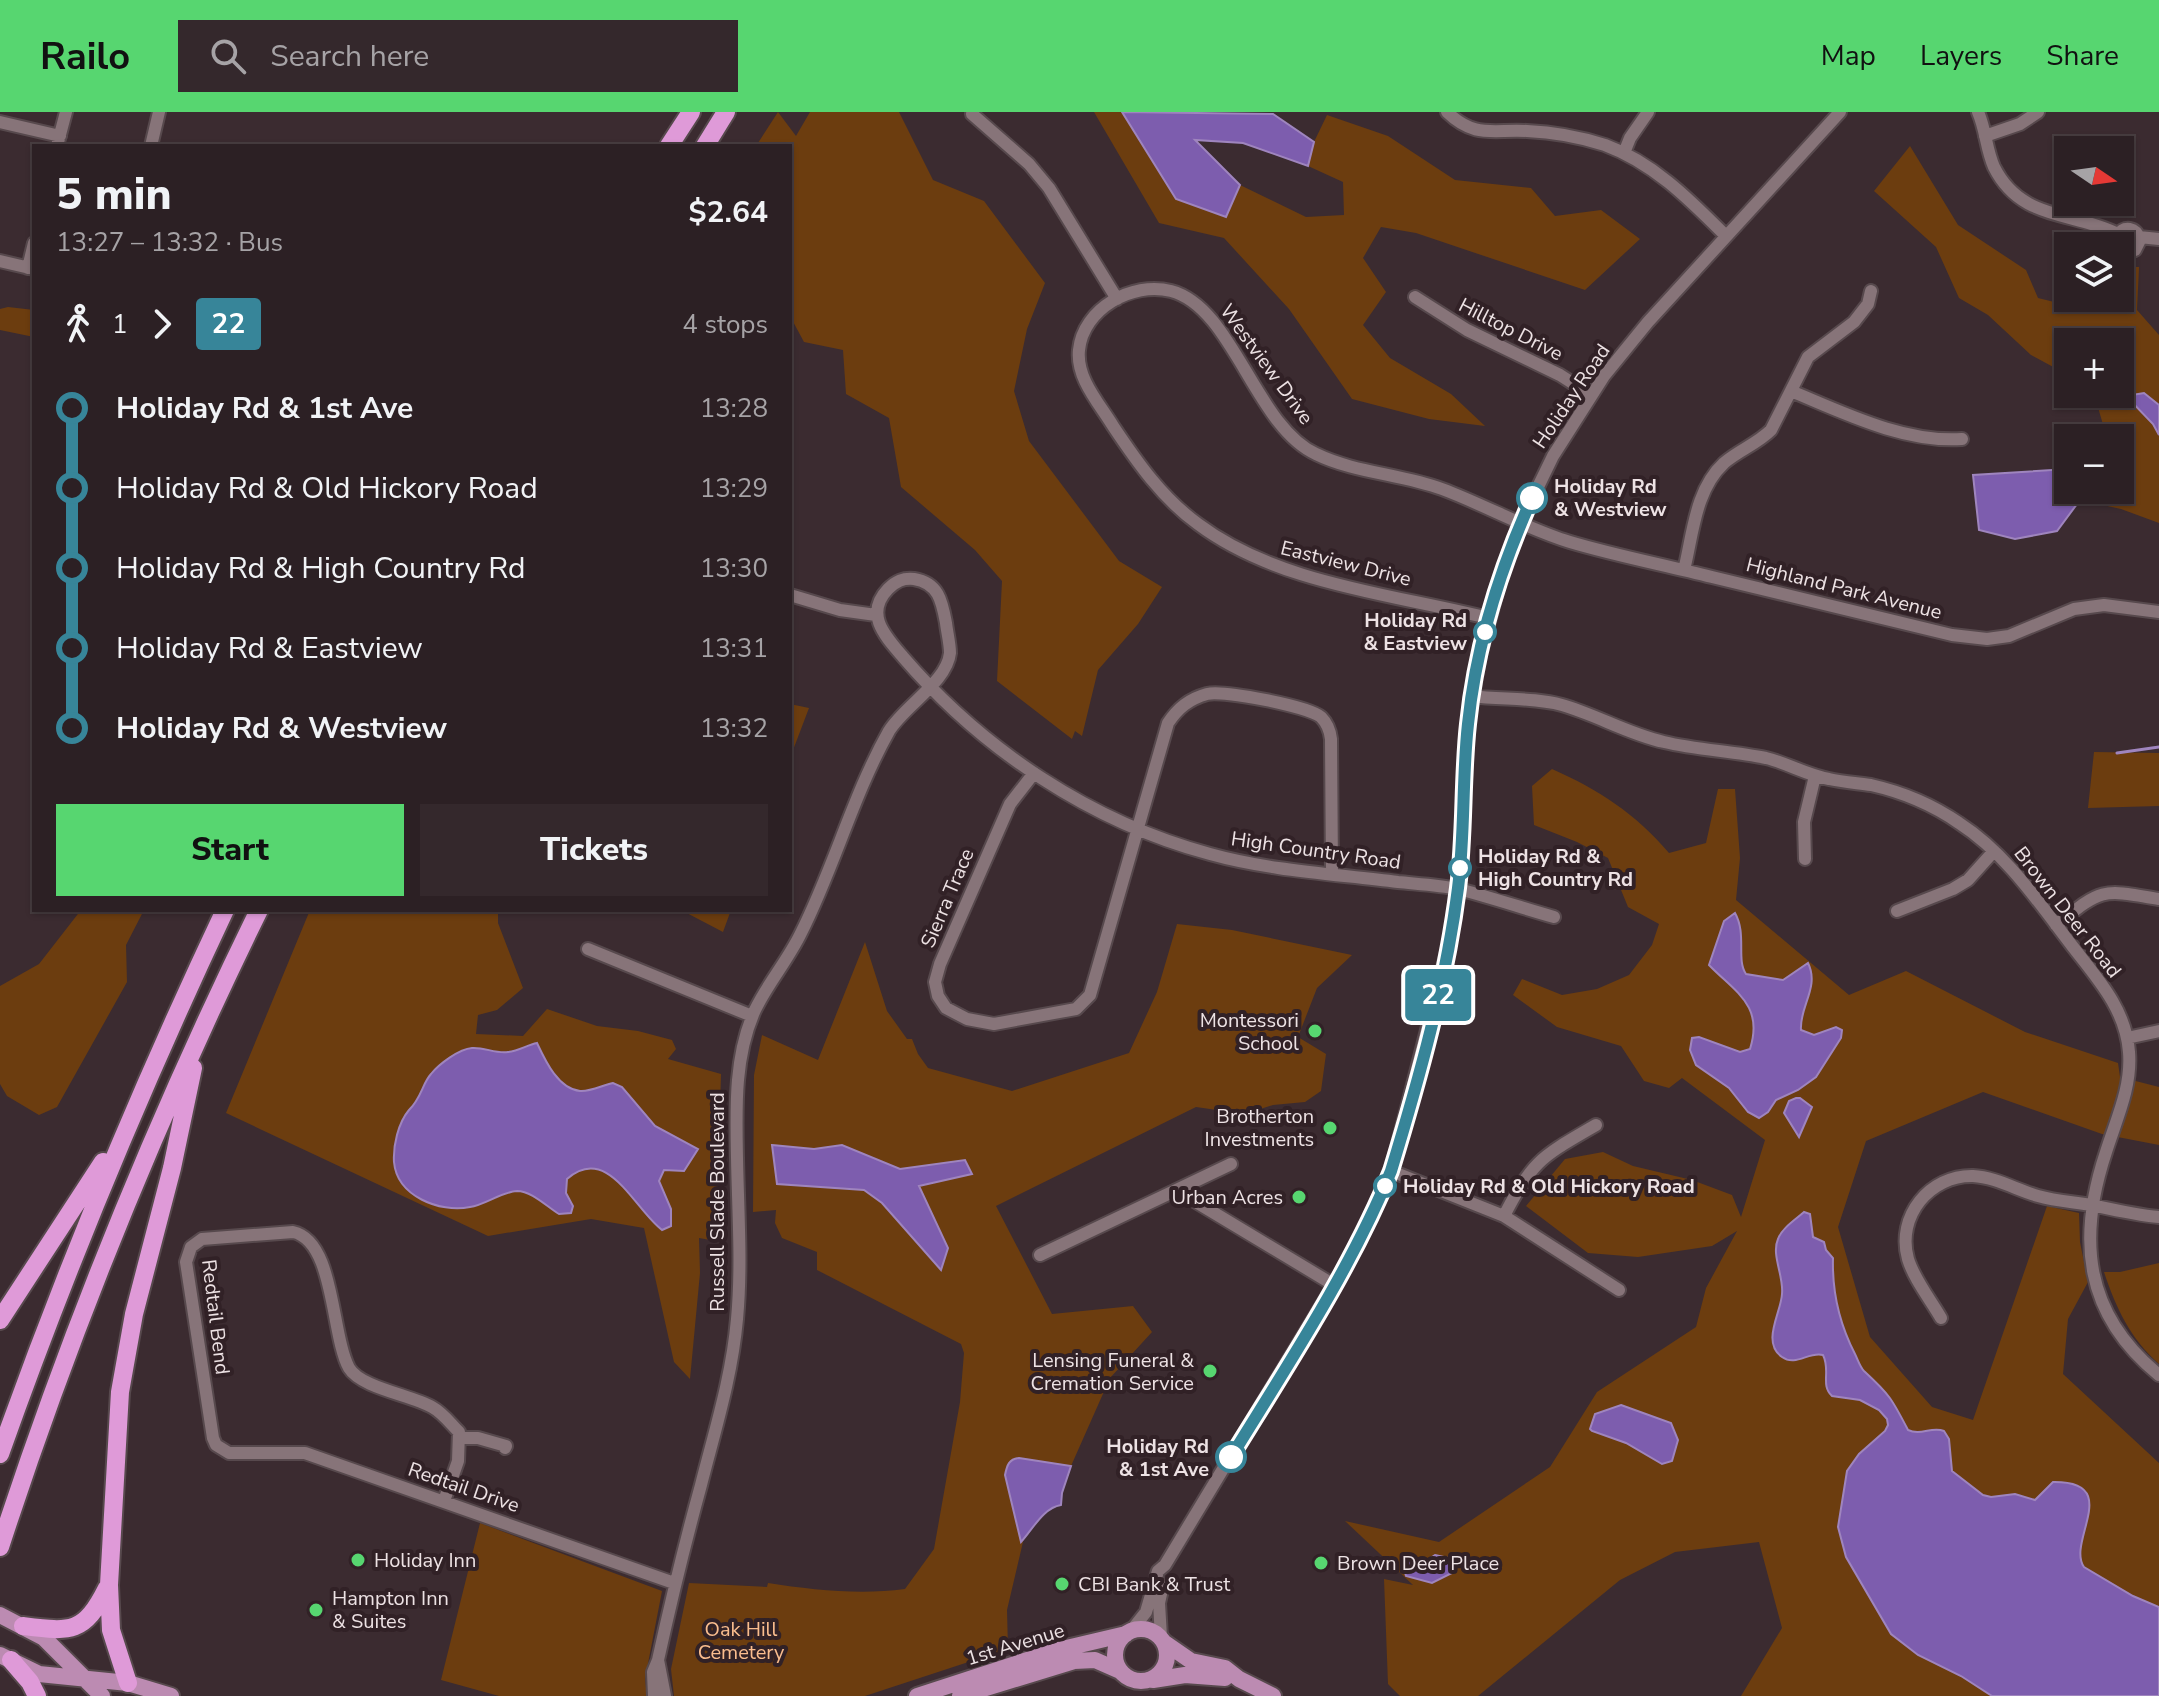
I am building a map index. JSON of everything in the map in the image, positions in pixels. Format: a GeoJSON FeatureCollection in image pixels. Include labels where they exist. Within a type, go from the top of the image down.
{"type":"FeatureCollection","features":[{"type":"Feature","properties":{"kind":"highway"},"geometry":{"type":"LineString","coordinates":[[670,144],[691,112]]}},
{"type":"Feature","properties":{"kind":"highway"},"geometry":{"type":"LineString","coordinates":[[706,144],[726,112]]}},
{"type":"Feature","properties":{"kind":"highway"},"geometry":{"type":"LineString","coordinates":[[0,1454],[126,1126],[224,912]]}},
{"type":"Feature","properties":{"kind":"highway"},"geometry":{"type":"LineString","coordinates":[[0,1547],[67,1359],[144,1163],[202,1027],[258,912]]}},
{"type":"Feature","properties":{"kind":"highway"},"geometry":{"type":"LineString","coordinates":[[128,1683],[111,1630],[109,1585],[124,1362],[172,1168],[202,1027]]}},
{"type":"Feature","properties":{"kind":"highway"},"geometry":{"type":"LineString","coordinates":[[0,1320],[126,1126]]}},
{"type":"Feature","properties":{"kind":"highway"},"geometry":{"type":"LineString","coordinates":[[23,1626],[57,1630],[74,1627],[96,1611],[109,1585]]}},
{"type":"Feature","properties":{"kind":"highway"},"geometry":{"type":"LineString","coordinates":[[5,1658],[30,1682],[37,1696]]}},
{"type":"Feature","properties":{"kind":"main road"},"geometry":{"type":"LineString","coordinates":[[0,1615],[44,1638],[102,1696]]}},
{"type":"Feature","properties":{"kind":"main road"},"geometry":{"type":"LineString","coordinates":[[1239,1679],[1185,1675],[1147,1681],[1132,1680],[1120,1671],[1115,1655],[1120,1639],[1128,1632],[1147,1629],[1191,1661],[1225,1668],[1239,1679],[1273,1696]]}},
{"type":"Feature","properties":{"kind":"main road","name":"1st Avenue"},"geometry":{"type":"LineString","coordinates":[[917,1696],[1058,1650],[1128,1632]]}},
{"type":"Feature","properties":{"kind":"main road"},"geometry":{"type":"LineString","coordinates":[[1147,1681],[1155,1678],[1165,1666],[1167,1651],[1163,1640]]}},
{"type":"Feature","properties":{"kind":"main road"},"geometry":{"type":"LineString","coordinates":[[5,1658],[39,1674],[128,1683],[171,1696]]}},
{"type":"Feature","properties":{"kind":"main road","name":"1st Avenue"},"geometry":{"type":"LineString","coordinates":[[960,1696],[1074,1661],[1095,1660],[1120,1671]]}},
{"type":"Feature","properties":{"kind":"street"},"geometry":{"type":"LineString","coordinates":[[0,122],[59,141],[66,112]]}},
{"type":"Feature","properties":{"kind":"street"},"geometry":{"type":"LineString","coordinates":[[151,144],[159,112]]}},
{"type":"Feature","properties":{"kind":"street"},"geometry":{"type":"LineString","coordinates":[[1447,112],[1456,121],[1478,131],[1528,131],[1581,138],[1624,153],[1669,182],[1726,236]]}},
{"type":"Feature","properties":{"kind":"street"},"geometry":{"type":"LineString","coordinates":[[1624,153],[1648,112]]}},
{"type":"Feature","properties":{"kind":"street","name":"Holiday Road"},"geometry":{"type":"LineString","coordinates":[[1128,1632],[1146,1612],[1158,1571],[1165,1565],[1365,1231],[1391,1171],[1439,989],[1458,889],[1472,696],[1488,618],[1521,522],[1553,456],[1591,395],[1648,322],[1840,112]]}},
{"type":"Feature","properties":{"kind":"street"},"geometry":{"type":"LineString","coordinates":[[1978,112],[2000,178],[2022,201],[2092,232]]}},
{"type":"Feature","properties":{"kind":"street"},"geometry":{"type":"LineString","coordinates":[[1985,136],[2020,124],[2038,112]]}},
{"type":"Feature","properties":{"kind":"street"},"geometry":{"type":"LineString","coordinates":[[972,114],[1029,164],[1049,188],[1117,299]]}},
{"type":"Feature","properties":{"kind":"street"},"geometry":{"type":"LineString","coordinates":[[2134,233],[2139,237],[2159,239]]}},
{"type":"Feature","properties":{"kind":"street"},"geometry":{"type":"LineString","coordinates":[[2134,250],[2139,237]]}},
{"type":"Feature","properties":{"kind":"street"},"geometry":{"type":"LineString","coordinates":[[0,261],[31,269]]}},
{"type":"Feature","properties":{"kind":"street","name":"Westview Drive"},"geometry":{"type":"LineString","coordinates":[[1117,299],[1140,290],[1158,289],[1177,293],[1195,303],[1210,319],[1279,423],[1306,449],[1343,463],[1441,489],[1521,522]]}},
{"type":"Feature","properties":{"kind":"street"},"geometry":{"type":"LineString","coordinates":[[1684,570],[1706,487],[1722,465],[1762,440],[1771,430],[1808,357],[1854,322],[1868,304],[1871,291]]}},
{"type":"Feature","properties":{"kind":"street","name":"Hilltop Drive"},"geometry":{"type":"LineString","coordinates":[[1415,297],[1467,330],[1560,375],[1591,395]]}},
{"type":"Feature","properties":{"kind":"street","name":"Eastview Drive"},"geometry":{"type":"LineString","coordinates":[[1117,299],[1096,314],[1085,329],[1078,352],[1082,375],[1149,477],[1187,516],[1223,542],[1260,561],[1298,574],[1488,618]]}},
{"type":"Feature","properties":{"kind":"street"},"geometry":{"type":"LineString","coordinates":[[1791,391],[1882,426],[1939,440],[1962,439]]}},
{"type":"Feature","properties":{"kind":"street","name":"Highland Park Avenue"},"geometry":{"type":"LineString","coordinates":[[1521,522],[1568,542],[1952,635],[1987,639],[2009,636],[2074,609],[2104,605],[2159,612]]}},
{"type":"Feature","properties":{"kind":"street","name":"Russell Slade Boulevard"},"geometry":{"type":"LineString","coordinates":[[654,1696],[653,1672],[674,1583],[731,1372],[738,1316],[737,1092],[752,1016],[774,974],[800,936],[875,758],[893,724],[946,667],[950,651],[941,596],[931,585],[911,578],[895,581],[880,598],[876,615]]}},
{"type":"Feature","properties":{"kind":"street"},"geometry":{"type":"LineString","coordinates":[[792,596],[840,610],[876,615]]}},
{"type":"Feature","properties":{"kind":"street","name":"High Country Road"},"geometry":{"type":"LineString","coordinates":[[876,615],[882,633],[929,688],[993,745],[1060,791],[1137,829],[1211,855],[1256,865],[1458,889],[1554,917]]}},
{"type":"Feature","properties":{"kind":"street"},"geometry":{"type":"LineString","coordinates":[[1137,829],[1168,723],[1184,704],[1210,693],[1228,692],[1297,708],[1319,716],[1329,728],[1332,874]]}},
{"type":"Feature","properties":{"kind":"street","name":"Brown Deer Road"},"geometry":{"type":"LineString","coordinates":[[1472,696],[1556,704],[1637,735],[1686,747],[1763,758],[1815,776],[1870,785],[1916,799],[1959,822],[1994,851],[2018,875],[2112,1000],[2127,1038],[2127,1088],[2090,1205],[2088,1234],[2091,1263],[2101,1299],[2122,1337],[2159,1375]]}},
{"type":"Feature","properties":{"kind":"street","name":"Sierra Trace"},"geometry":{"type":"LineString","coordinates":[[1034,773],[1010,804],[940,964],[935,982],[938,996],[946,1008],[958,1015],[994,1024],[1076,1009],[1086,1000],[1137,829]]}},
{"type":"Feature","properties":{"kind":"street"},"geometry":{"type":"LineString","coordinates":[[1805,859],[1804,822],[1815,776]]}},
{"type":"Feature","properties":{"kind":"street"},"geometry":{"type":"LineString","coordinates":[[1897,911],[1968,880],[1994,851]]}},
{"type":"Feature","properties":{"kind":"street"},"geometry":{"type":"LineString","coordinates":[[2056,925],[2099,894],[2120,892],[2159,899]]}},
{"type":"Feature","properties":{"kind":"street"},"geometry":{"type":"LineString","coordinates":[[588,949],[752,1016]]}},
{"type":"Feature","properties":{"kind":"street"},"geometry":{"type":"LineString","coordinates":[[2127,1038],[2159,1031]]}},
{"type":"Feature","properties":{"kind":"street"},"geometry":{"type":"LineString","coordinates":[[1504,1216],[1522,1180],[1543,1156],[1596,1125]]}},
{"type":"Feature","properties":{"kind":"street"},"geometry":{"type":"LineString","coordinates":[[1040,1255],[1231,1164]]}},
{"type":"Feature","properties":{"kind":"street"},"geometry":{"type":"LineString","coordinates":[[1391,1171],[1504,1216],[1619,1290]]}},
{"type":"Feature","properties":{"kind":"street"},"geometry":{"type":"LineString","coordinates":[[1941,1318],[1911,1267],[1905,1241],[1914,1207],[1931,1189],[1953,1178],[1977,1177],[2041,1197],[2159,1217]]}},
{"type":"Feature","properties":{"kind":"street"},"geometry":{"type":"LineString","coordinates":[[1176,1190],[1334,1285]]}},
{"type":"Feature","properties":{"kind":"street","name":"Redtail Bend"},"geometry":{"type":"LineString","coordinates":[[236,1454],[222,1450],[213,1438],[187,1254],[202,1239],[293,1232],[306,1237],[320,1261],[331,1295],[339,1339],[354,1375],[433,1407],[459,1432],[460,1438]]}},
{"type":"Feature","properties":{"kind":"street"},"geometry":{"type":"LineString","coordinates":[[444,1501],[458,1461],[460,1438],[478,1438],[505,1448]]}},
{"type":"Feature","properties":{"kind":"street","name":"Redtail Drive"},"geometry":{"type":"LineString","coordinates":[[236,1454],[305,1453],[674,1583]]}},
{"type":"Feature","properties":{"kind":"street","name":"Holiday Road"},"geometry":{"type":"LineString","coordinates":[[1163,1640],[1159,1603],[1165,1565]]}},
{"type":"Feature","properties":{"kind":"street","name":"Russell Slade Boulevard"},"geometry":{"type":"LineString","coordinates":[[658,1660],[665,1696]]}},
{"type":"Feature","properties":{"kind":"green space"},"geometry":{"type":"Polygon","coordinates":[[[778,112],[796,136],[810,112],[899,112],[933,180],[984,201],[1045,283],[1027,329],[1014,391],[1029,441],[1119,561],[1162,587],[1138,624],[1098,670],[1082,736],[1075,731],[1072,739],[997,681],[1002,581],[975,550],[901,487],[889,418],[846,394],[843,350],[804,342],[792,320],[792,144],[757,144],[778,112]]]}},
{"type":"Feature","properties":{"kind":"green space"},"geometry":{"type":"Polygon","coordinates":[[[1094,112],[1122,112],[1225,217],[1240,185],[1306,217],[1344,215],[1343,182],[1308,166],[1314,142],[1327,115],[1388,136],[1455,180],[1531,188],[1555,216],[1601,210],[1640,239],[1585,290],[1416,233],[1381,227],[1363,258],[1386,292],[1363,325],[1390,358],[1451,394],[1485,426],[1429,419],[1352,399],[1289,309],[1224,238],[1159,223],[1094,112]]]}},
{"type":"Feature","properties":{"kind":"green space"},"geometry":{"type":"Polygon","coordinates":[[[1910,146],[1958,225],[2026,270],[2038,298],[2054,302],[2054,312],[2134,312],[2134,267],[2139,267],[2137,310],[2159,335],[2159,405],[2144,393],[2134,395],[2134,328],[2054,328],[2054,367],[2031,355],[1988,315],[1959,298],[1936,247],[1874,191],[1910,146]]]}},
{"type":"Feature","properties":{"kind":"green space"},"geometry":{"type":"Polygon","coordinates":[[[0,309],[32,310],[32,337],[0,330],[0,309]]]}},
{"type":"Feature","properties":{"kind":"green space"},"geometry":{"type":"Polygon","coordinates":[[[2134,404],[2153,424],[2159,435],[2159,523],[2098,504],[2134,504],[2134,424],[2103,424],[2098,408],[2134,408],[2134,404]]]}},
{"type":"Feature","properties":{"kind":"green space"},"geometry":{"type":"Polygon","coordinates":[[[792,704],[809,708],[792,753],[792,704]]]}},
{"type":"Feature","properties":{"kind":"green space"},"geometry":{"type":"Polygon","coordinates":[[[2094,752],[2159,753],[2159,806],[2088,808],[2094,752]]]}},
{"type":"Feature","properties":{"kind":"green space"},"geometry":{"type":"Polygon","coordinates":[[[1552,769],[1615,804],[1643,826],[1669,853],[1706,843],[1718,789],[1735,789],[1740,858],[1736,900],[1849,995],[1906,971],[2025,1032],[2118,1063],[2120,1077],[2159,1087],[2159,1145],[2102,1134],[1983,1092],[1866,1141],[1838,1227],[1870,1337],[1932,1407],[1973,1420],[2047,1206],[2079,1213],[2080,1242],[2088,1282],[2068,1319],[2063,1374],[2159,1463],[2159,1696],[1741,1696],[1782,1628],[1759,1542],[1675,1552],[1620,1580],[1478,1696],[1400,1696],[1388,1684],[1384,1579],[1413,1585],[1345,1521],[1439,1542],[1550,1467],[1597,1392],[1696,1327],[1706,1288],[1737,1231],[1712,1246],[1638,1257],[1588,1253],[1526,1206],[1565,1159],[1603,1152],[1633,1166],[1692,1180],[1732,1195],[1741,1217],[1765,1140],[1682,1078],[1669,1088],[1644,1081],[1621,1046],[1557,1027],[1513,995],[1522,979],[1562,995],[1597,989],[1629,975],[1652,945],[1659,924],[1628,907],[1608,858],[1534,825],[1532,786],[1552,769]]]}},
{"type":"Feature","properties":{"kind":"green space"},"geometry":{"type":"Polygon","coordinates":[[[79,912],[143,912],[126,945],[127,982],[57,1107],[39,1115],[7,1096],[0,1084],[0,986],[39,964],[79,912]]]}},
{"type":"Feature","properties":{"kind":"green space"},"geometry":{"type":"Polygon","coordinates":[[[309,912],[498,912],[498,923],[523,988],[497,1010],[478,1015],[476,1034],[523,1036],[547,1009],[597,1026],[638,1031],[672,1040],[676,1049],[668,1059],[721,1074],[716,1241],[699,1238],[700,1273],[690,1379],[674,1362],[644,1228],[591,1219],[488,1236],[226,1113],[309,912]]]}},
{"type":"Feature","properties":{"kind":"green space"},"geometry":{"type":"Polygon","coordinates":[[[685,912],[730,912],[723,932],[685,912]]]}},
{"type":"Feature","properties":{"kind":"green space"},"geometry":{"type":"Polygon","coordinates":[[[1177,924],[1232,930],[1352,955],[1317,988],[1298,1037],[1326,1054],[1321,1091],[1305,1102],[1273,1105],[1245,1114],[1196,1107],[996,1206],[1052,1314],[1133,1306],[1152,1332],[1110,1378],[1071,1466],[1042,1461],[1007,1610],[1008,1649],[865,1696],[674,1696],[671,1669],[689,1583],[767,1587],[768,1583],[854,1592],[905,1589],[934,1549],[960,1402],[964,1353],[961,1344],[817,1270],[817,1252],[782,1238],[775,1223],[776,1210],[753,1212],[754,1075],[762,1035],[818,1060],[865,942],[887,1011],[907,1039],[912,1039],[928,1068],[1012,1091],[1129,1053],[1157,992],[1177,924]]]}},
{"type":"Feature","properties":{"kind":"green space"},"geometry":{"type":"Polygon","coordinates":[[[2159,1263],[2159,1364],[2125,1322],[2104,1272],[2120,1272],[2159,1263]]]}},
{"type":"Feature","properties":{"kind":"green space","name":"Oak Hill Cemetery"},"geometry":{"type":"Polygon","coordinates":[[[480,1523],[662,1591],[645,1679],[647,1696],[499,1696],[441,1680],[480,1523]]]}},
{"type":"Feature","properties":{"kind":"shaded area"},"geometry":{"type":"Polygon","coordinates":[[[1122,112],[1273,114],[1314,142],[1308,166],[1243,143],[1195,140],[1240,185],[1226,217],[1176,199],[1122,112]]]}},
{"type":"Feature","properties":{"kind":"shaded area"},"geometry":{"type":"Polygon","coordinates":[[[2144,393],[2159,405],[2159,435],[2134,404],[2134,395],[2144,393]]]}},
{"type":"Feature","properties":{"kind":"shaded area"},"geometry":{"type":"Polygon","coordinates":[[[2054,470],[2054,504],[2077,504],[2057,531],[2015,539],[1979,530],[1973,475],[2054,470]]]}},
{"type":"Feature","properties":{"kind":"shaded area"},"geometry":{"type":"Polygon","coordinates":[[[1735,913],[1739,921],[1746,974],[1783,980],[1808,963],[1812,980],[1801,1030],[1814,1035],[1836,1027],[1842,1030],[1841,1038],[1816,1077],[1776,1100],[1768,1112],[1759,1118],[1748,1112],[1729,1088],[1696,1065],[1690,1050],[1692,1038],[1699,1037],[1740,1052],[1750,1049],[1753,1021],[1750,1010],[1737,992],[1709,965],[1724,921],[1735,913]]]}},
{"type":"Feature","properties":{"kind":"shaded area"},"geometry":{"type":"Polygon","coordinates":[[[537,1043],[553,1073],[565,1085],[580,1091],[613,1083],[622,1087],[655,1126],[698,1149],[684,1171],[664,1170],[659,1181],[671,1209],[671,1226],[662,1230],[619,1183],[595,1169],[582,1170],[567,1179],[566,1193],[573,1206],[571,1213],[559,1214],[523,1192],[511,1192],[476,1206],[458,1208],[422,1200],[403,1184],[394,1162],[397,1135],[405,1115],[435,1070],[467,1049],[508,1052],[537,1043]]]}},
{"type":"Feature","properties":{"kind":"shaded area"},"geometry":{"type":"Polygon","coordinates":[[[1796,1098],[1812,1107],[1799,1137],[1784,1113],[1789,1101],[1796,1098]]]}},
{"type":"Feature","properties":{"kind":"shaded area"},"geometry":{"type":"Polygon","coordinates":[[[772,1145],[814,1149],[842,1145],[900,1169],[965,1160],[972,1174],[919,1186],[948,1248],[941,1270],[882,1203],[864,1190],[777,1184],[772,1145]]]}},
{"type":"Feature","properties":{"kind":"shaded area"},"geometry":{"type":"Polygon","coordinates":[[[1804,1212],[1810,1214],[1813,1237],[1824,1242],[1833,1258],[1838,1308],[1859,1363],[1890,1398],[1908,1430],[1944,1431],[1949,1439],[1952,1471],[1983,1495],[2015,1494],[2035,1500],[2053,1482],[2074,1484],[2085,1491],[2089,1502],[2088,1515],[2080,1556],[2084,1567],[2133,1596],[2159,1607],[2159,1696],[1992,1696],[1961,1676],[1918,1655],[1891,1634],[1846,1557],[1838,1527],[1847,1471],[1859,1454],[1885,1431],[1887,1419],[1879,1410],[1860,1400],[1832,1396],[1828,1392],[1823,1355],[1787,1360],[1773,1344],[1782,1294],[1776,1245],[1782,1231],[1804,1212]]]}},
{"type":"Feature","properties":{"kind":"shaded area"},"geometry":{"type":"Polygon","coordinates":[[[1621,1405],[1671,1423],[1678,1440],[1672,1461],[1662,1464],[1626,1443],[1590,1429],[1595,1414],[1621,1405]]]}},
{"type":"Feature","properties":{"kind":"shaded area"},"geometry":{"type":"Polygon","coordinates":[[[1019,1458],[1071,1466],[1061,1505],[1044,1515],[1021,1542],[1005,1475],[1009,1463],[1019,1458]]]}},
{"type":"Feature","properties":{"kind":"shaded area"},"geometry":{"type":"Polygon","coordinates":[[[1435,1555],[1453,1559],[1456,1571],[1432,1583],[1406,1576],[1404,1569],[1407,1561],[1429,1559],[1435,1555]]]}},
{"type":"Feature","properties":{"kind":"waterway"},"geometry":{"type":"LineString","coordinates":[[2117,753],[2159,747]]}},
{"type":"Feature","properties":{"kind":"bus line","name":"22"},"geometry":{"type":"LineString","coordinates":[[1231,1457],[1351,1257],[1391,1171],[1451,936],[1460,869],[1468,725],[1479,659],[1502,573],[1532,498]]}},
{"type":"Feature","properties":{"kind":"place","name":"Holiday Rd & Westview"},"geometry":{"type":"Point","coordinates":[1532,498]}},
{"type":"Feature","properties":{"kind":"place","name":"Holiday Rd & Eastview"},"geometry":{"type":"Point","coordinates":[1485,632]}},
{"type":"Feature","properties":{"kind":"place","name":"Holiday Rd & High Country Rd"},"geometry":{"type":"Point","coordinates":[1460,868]}},
{"type":"Feature","properties":{"kind":"place","name":"Montessori School"},"geometry":{"type":"Point","coordinates":[1315,1031]}},
{"type":"Feature","properties":{"kind":"place","name":"Brotherton Investments"},"geometry":{"type":"Point","coordinates":[1330,1128]}},
{"type":"Feature","properties":{"kind":"place","name":"Holiday Rd & Old Hickory Road"},"geometry":{"type":"Point","coordinates":[1385,1186]}},
{"type":"Feature","properties":{"kind":"place","name":"Urban Acres"},"geometry":{"type":"Point","coordinates":[1299,1197]}},
{"type":"Feature","properties":{"kind":"place","name":"Lensing Funeral & Cremation Service"},"geometry":{"type":"Point","coordinates":[1210,1371]}},
{"type":"Feature","properties":{"kind":"place","name":"Holiday Rd & 1st Ave"},"geometry":{"type":"Point","coordinates":[1231,1457]}},
{"type":"Feature","properties":{"kind":"place","name":"Holiday Inn"},"geometry":{"type":"Point","coordinates":[358,1560]}},
{"type":"Feature","properties":{"kind":"place","name":"Brown Deer Place"},"geometry":{"type":"Point","coordinates":[1321,1563]}},
{"type":"Feature","properties":{"kind":"place","name":"CBI Bank & Trust"},"geometry":{"type":"Point","coordinates":[1062,1584]}},
{"type":"Feature","properties":{"kind":"place","name":"Hampton Inn & Suites"},"geometry":{"type":"Point","coordinates":[316,1610]}}]}
